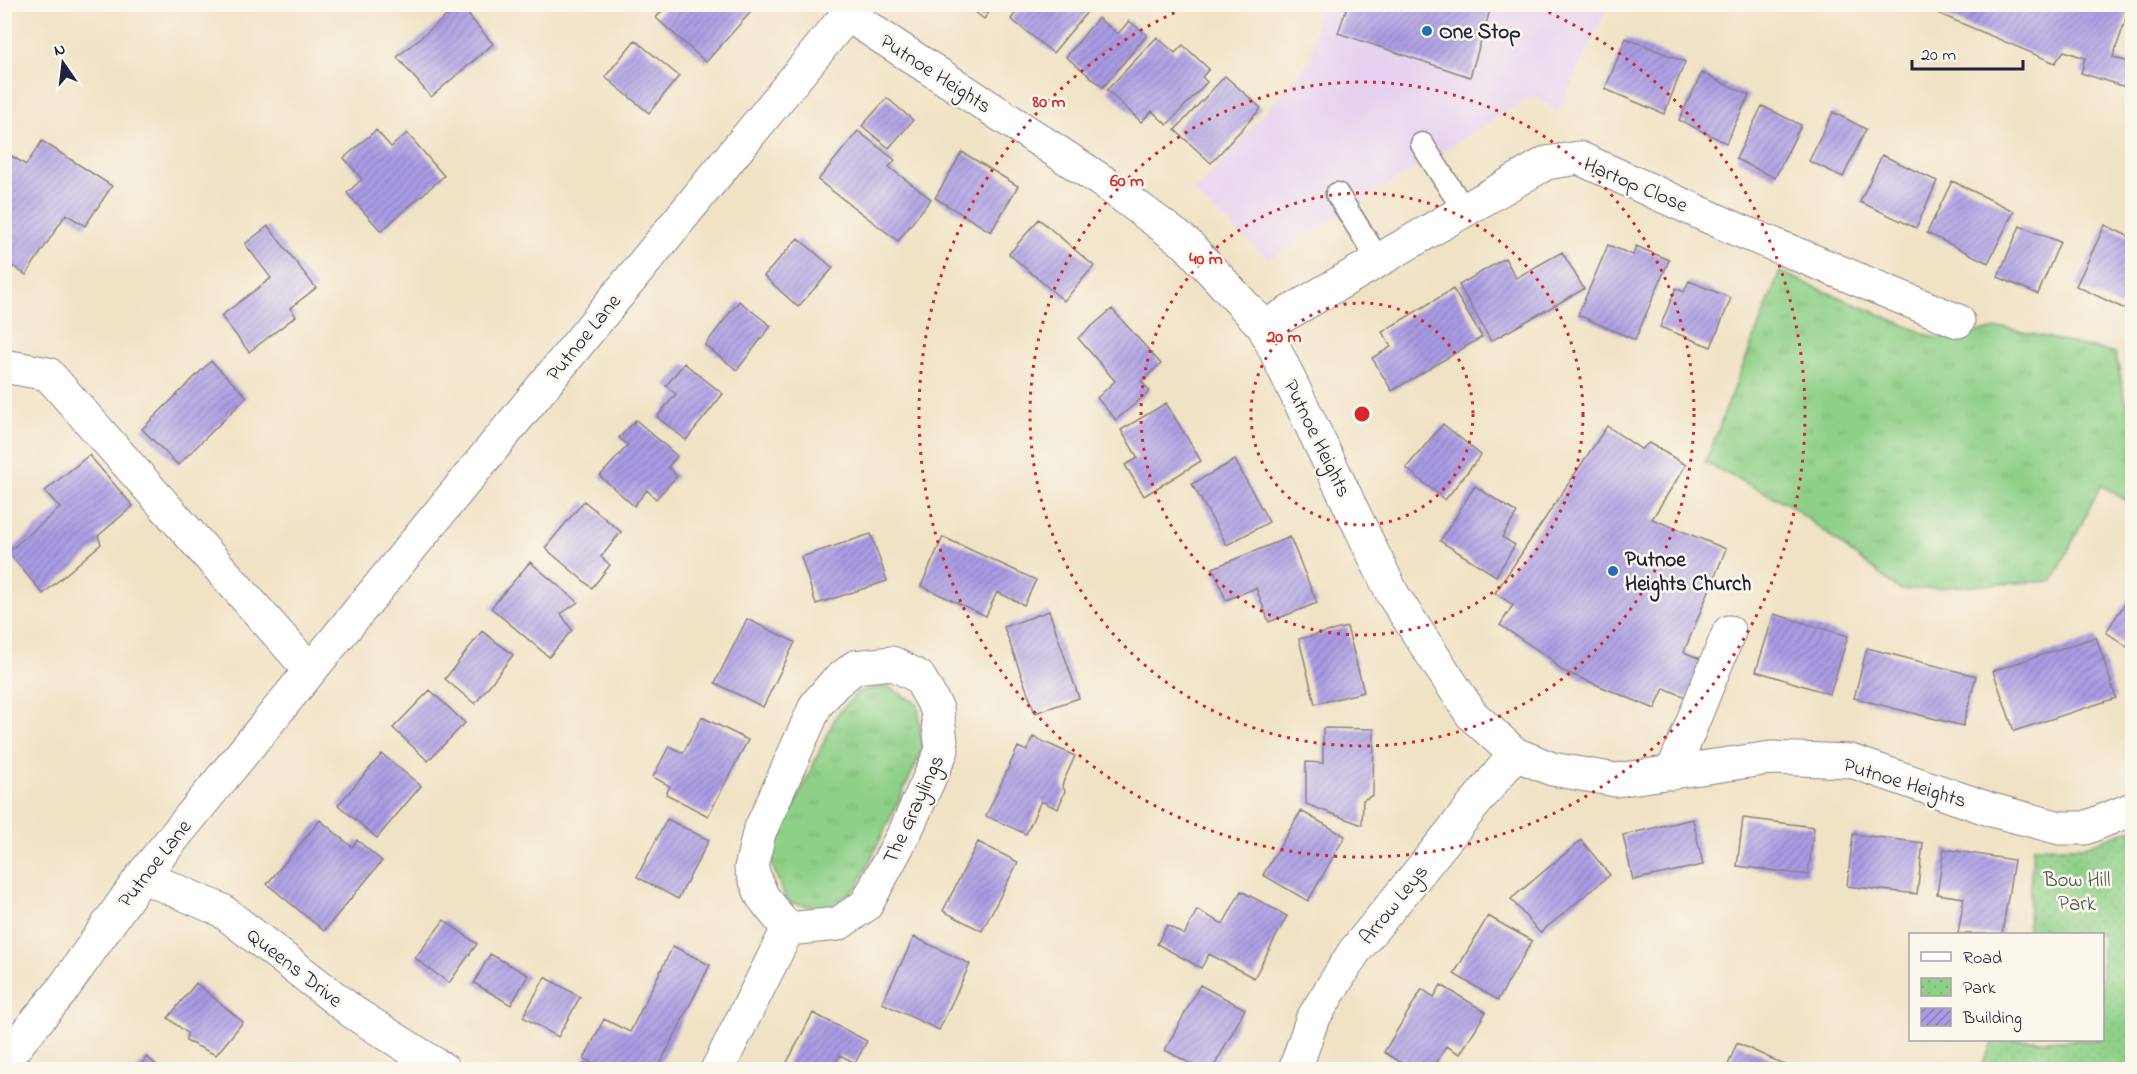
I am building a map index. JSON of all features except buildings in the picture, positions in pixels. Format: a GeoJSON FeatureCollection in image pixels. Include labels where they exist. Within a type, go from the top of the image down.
{"type":"FeatureCollection","features":[{"type":"Feature","properties":{"kind":"street","name":"Putnoe Heights"},"geometry":{"type":"LineString","coordinates":[[852,10],[1108,185],[1187,243],[1264,327],[1393,595],[1472,716],[1515,754],[1552,769],[1616,780],[1771,758],[1851,761],[1992,810],[2060,828],[2085,828],[2133,809]]}},
{"type":"Feature","properties":{"kind":"street","name":"Putnoe Lane"},"geometry":{"type":"LineString","coordinates":[[4,1060],[60,993],[142,876],[309,669],[852,10]]}},
{"type":"Feature","properties":{"kind":"street","name":"Hartop Close"},"geometry":{"type":"LineString","coordinates":[[1264,327],[1546,163],[1579,158],[1736,229],[1958,321]]}},
{"type":"Feature","properties":{"kind":"street"},"geometry":{"type":"LineString","coordinates":[[4,366],[48,375],[309,669]]}},
{"type":"Feature","properties":{"kind":"street"},"geometry":{"type":"LineString","coordinates":[[1672,773],[1729,632]]}},
{"type":"Feature","properties":{"kind":"street","name":"The Graylings"},"geometry":{"type":"LineString","coordinates":[[892,663],[918,677],[938,709],[942,750],[906,830],[866,905],[838,924],[788,929],[762,896],[751,868],[759,833],[816,705],[834,684],[855,667],[892,663]]}},
{"type":"Feature","properties":{"kind":"street","name":"Arrow Leys"},"geometry":{"type":"LineString","coordinates":[[1295,1070],[1312,1020],[1354,952],[1515,754]]}},
{"type":"Feature","properties":{"kind":"street","name":"Queens Drive"},"geometry":{"type":"LineString","coordinates":[[142,876],[221,910],[354,1013],[444,1070]]}},
{"type":"Feature","properties":{"kind":"street"},"geometry":{"type":"LineString","coordinates":[[717,1070],[788,929]]}},
{"type":"Feature","properties":{"kind":"lane"},"geometry":{"type":"LineString","coordinates":[[1422,144],[1464,210]]}},
{"type":"Feature","properties":{"kind":"lane"},"geometry":{"type":"LineString","coordinates":[[1337,194],[1378,259]]}},
{"type":"Feature","properties":{"kind":"shaded area"},"geometry":{"type":"Polygon","coordinates":[[[1318,5],[1609,5],[1558,112],[1533,95],[1269,259],[1194,193],[1311,60],[1318,5]]]}},
{"type":"Feature","properties":{"kind":"green space"},"geometry":{"type":"Polygon","coordinates":[[[1780,272],[1935,338],[2006,328],[2115,353],[2132,427],[2132,504],[2101,485],[2053,581],[1900,590],[1788,504],[1705,463],[1780,272]]]}},
{"type":"Feature","properties":{"kind":"green space"},"geometry":{"type":"Polygon","coordinates":[[[887,686],[918,704],[922,751],[857,888],[825,909],[787,902],[771,862],[778,841],[836,716],[858,692],[887,686]]]}},
{"type":"Feature","properties":{"kind":"green space","name":"Bow Hill Park"},"geometry":{"type":"Polygon","coordinates":[[[2132,829],[2132,1069],[1980,1069],[1994,1041],[2104,1041],[2104,933],[2027,933],[2033,847],[2083,847],[2132,829]]]}},
{"type":"Feature","properties":{"kind":"place","name":"One Stop"},"geometry":{"type":"Point","coordinates":[1427,31]}},
{"type":"Feature","properties":{"kind":"place","name":"Putnoe Heights Church"},"geometry":{"type":"Point","coordinates":[1613,571]}}]}
